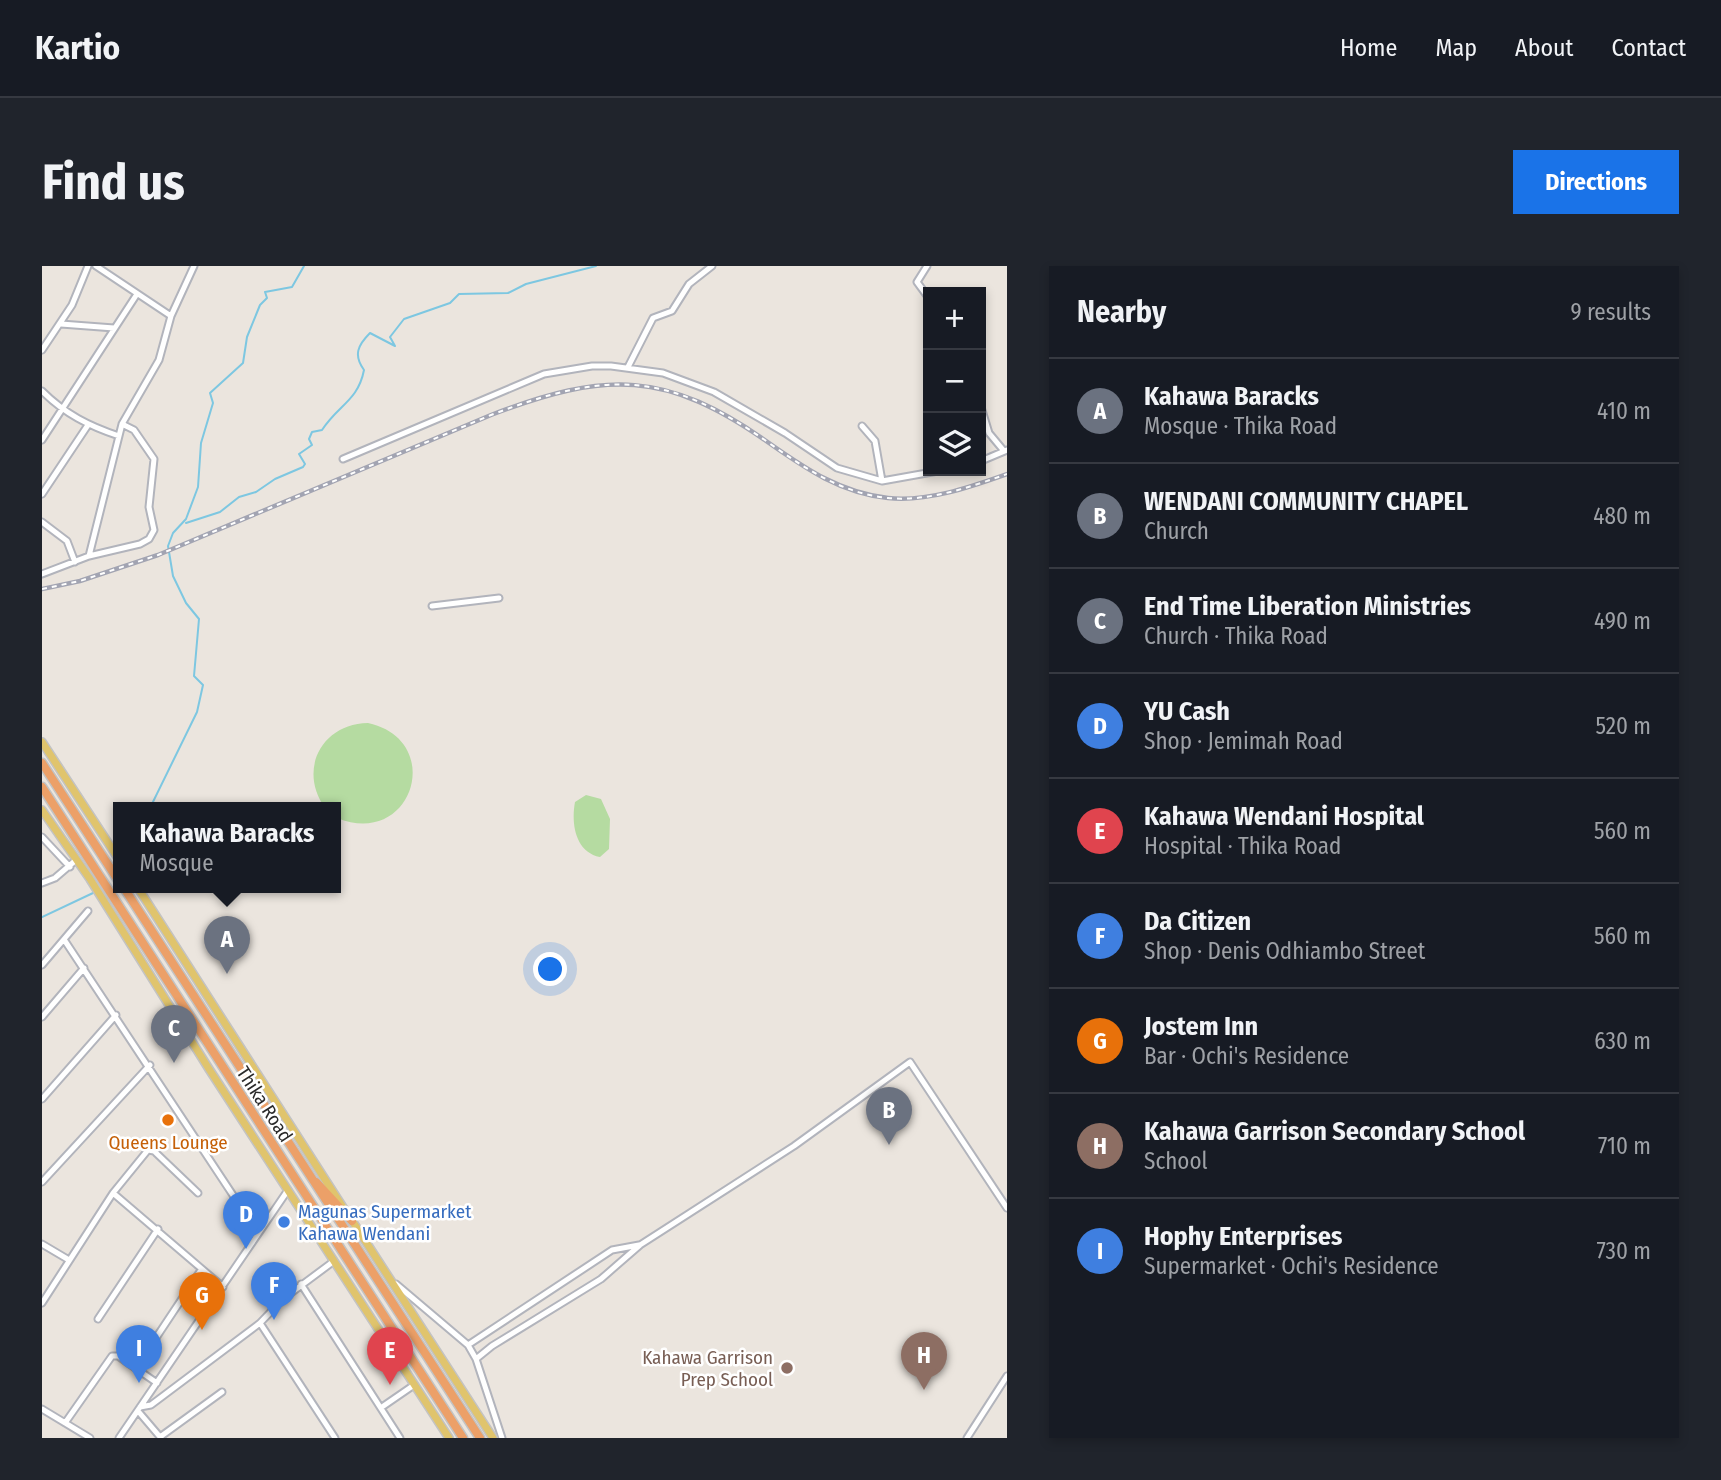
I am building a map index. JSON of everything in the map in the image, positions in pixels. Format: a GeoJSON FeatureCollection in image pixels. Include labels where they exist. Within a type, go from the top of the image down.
{"type":"FeatureCollection","features":[{"type":"Feature","properties":{"kind":"highway"},"geometry":{"type":"LineString","coordinates":[[42,763],[113,873]]}},
{"type":"Feature","properties":{"kind":"highway","name":"Thika Road"},"geometry":{"type":"LineString","coordinates":[[42,787],[463,1438]]}},
{"type":"Feature","properties":{"kind":"highway","name":"Thika Road"},"geometry":{"type":"LineString","coordinates":[[127,893],[480,1438]]}},
{"type":"Feature","properties":{"kind":"highway"},"geometry":{"type":"LineString","coordinates":[[308,1175],[352,1221]]}},
{"type":"Feature","properties":{"kind":"main road"},"geometry":{"type":"LineString","coordinates":[[42,742],[113,850]]}},
{"type":"Feature","properties":{"kind":"main road","name":"Thika Road"},"geometry":{"type":"LineString","coordinates":[[42,810],[90,879],[449,1438]]}},
{"type":"Feature","properties":{"kind":"main road","name":"Thika Road"},"geometry":{"type":"LineString","coordinates":[[141,893],[493,1438]]}},
{"type":"Feature","properties":{"kind":"street"},"geometry":{"type":"LineString","coordinates":[[42,350],[61,324],[88,266]]}},
{"type":"Feature","properties":{"kind":"street"},"geometry":{"type":"LineString","coordinates":[[96,266],[171,316]]}},
{"type":"Feature","properties":{"kind":"street"},"geometry":{"type":"LineString","coordinates":[[89,556],[122,424],[159,360],[171,316],[194,266]]}},
{"type":"Feature","properties":{"kind":"street"},"geometry":{"type":"LineString","coordinates":[[628,367],[653,318],[672,311],[689,284],[712,266]]}},
{"type":"Feature","properties":{"kind":"street"},"geometry":{"type":"LineString","coordinates":[[923,290],[917,282],[927,266]]}},
{"type":"Feature","properties":{"kind":"street"},"geometry":{"type":"LineString","coordinates":[[42,440],[137,294]]}},
{"type":"Feature","properties":{"kind":"street"},"geometry":{"type":"LineString","coordinates":[[61,324],[114,328]]}},
{"type":"Feature","properties":{"kind":"street"},"geometry":{"type":"LineString","coordinates":[[343,459],[544,374],[592,366],[628,367],[681,378],[714,392],[785,433],[830,466],[882,481],[923,474]]}},
{"type":"Feature","properties":{"kind":"street"},"geometry":{"type":"LineString","coordinates":[[42,391],[62,410],[88,425],[119,436]]}},
{"type":"Feature","properties":{"kind":"street"},"geometry":{"type":"LineString","coordinates":[[983,413],[989,433],[1006,451],[986,459]]}},
{"type":"Feature","properties":{"kind":"street"},"geometry":{"type":"LineString","coordinates":[[42,574],[89,556],[141,544],[149,539],[154,530],[149,507],[154,459],[134,430],[122,424]]}},
{"type":"Feature","properties":{"kind":"street"},"geometry":{"type":"LineString","coordinates":[[42,494],[88,425]]}},
{"type":"Feature","properties":{"kind":"street"},"geometry":{"type":"LineString","coordinates":[[862,426],[875,441],[882,481]]}},
{"type":"Feature","properties":{"kind":"street"},"geometry":{"type":"LineString","coordinates":[[42,522],[67,541],[75,562]]}},
{"type":"Feature","properties":{"kind":"street"},"geometry":{"type":"LineString","coordinates":[[432,606],[499,598]]}},
{"type":"Feature","properties":{"kind":"street"},"geometry":{"type":"LineString","coordinates":[[42,837],[69,867]]}},
{"type":"Feature","properties":{"kind":"street"},"geometry":{"type":"LineString","coordinates":[[42,883],[76,860]]}},
{"type":"Feature","properties":{"kind":"street"},"geometry":{"type":"LineString","coordinates":[[42,965],[88,911]]}},
{"type":"Feature","properties":{"kind":"street"},"geometry":{"type":"LineString","coordinates":[[65,941],[150,1065],[258,1233]]}},
{"type":"Feature","properties":{"kind":"street"},"geometry":{"type":"LineString","coordinates":[[42,1017],[84,968]]}},
{"type":"Feature","properties":{"kind":"street"},"geometry":{"type":"LineString","coordinates":[[42,1099],[116,1016]]}},
{"type":"Feature","properties":{"kind":"street"},"geometry":{"type":"LineString","coordinates":[[476,1359],[601,1279],[640,1245],[794,1146],[909,1062],[1007,1208]]}},
{"type":"Feature","properties":{"kind":"street"},"geometry":{"type":"LineString","coordinates":[[42,1182],[150,1065]]}},
{"type":"Feature","properties":{"kind":"street"},"geometry":{"type":"LineString","coordinates":[[42,1303],[113,1193],[151,1149],[198,1193]]}},
{"type":"Feature","properties":{"kind":"street"},"geometry":{"type":"LineString","coordinates":[[119,1438],[288,1190]]}},
{"type":"Feature","properties":{"kind":"street"},"geometry":{"type":"LineString","coordinates":[[113,1193],[223,1287]]}},
{"type":"Feature","properties":{"kind":"street"},"geometry":{"type":"LineString","coordinates":[[98,1319],[158,1229]]}},
{"type":"Feature","properties":{"kind":"street"},"geometry":{"type":"LineString","coordinates":[[42,1244],[69,1260]]}},
{"type":"Feature","properties":{"kind":"street"},"geometry":{"type":"LineString","coordinates":[[468,1345],[612,1250],[640,1245]]}},
{"type":"Feature","properties":{"kind":"street"},"geometry":{"type":"LineString","coordinates":[[139,1409],[151,1405],[260,1323],[301,1284],[334,1261]]}},
{"type":"Feature","properties":{"kind":"street"},"geometry":{"type":"LineString","coordinates":[[136,1368],[201,1270]]}},
{"type":"Feature","properties":{"kind":"street"},"geometry":{"type":"LineString","coordinates":[[391,1279],[468,1345],[476,1359],[502,1438]]}},
{"type":"Feature","properties":{"kind":"street"},"geometry":{"type":"LineString","coordinates":[[301,1284],[400,1438]]}},
{"type":"Feature","properties":{"kind":"street"},"geometry":{"type":"LineString","coordinates":[[260,1323],[335,1438]]}},
{"type":"Feature","properties":{"kind":"street"},"geometry":{"type":"LineString","coordinates":[[65,1423],[108,1358],[118,1356],[157,1383]]}},
{"type":"Feature","properties":{"kind":"street"},"geometry":{"type":"LineString","coordinates":[[968,1438],[1007,1376]]}},
{"type":"Feature","properties":{"kind":"street"},"geometry":{"type":"LineString","coordinates":[[382,1407],[414,1385]]}},
{"type":"Feature","properties":{"kind":"street"},"geometry":{"type":"LineString","coordinates":[[1001,1386],[1007,1393]]}},
{"type":"Feature","properties":{"kind":"street"},"geometry":{"type":"LineString","coordinates":[[139,1409],[160,1437],[222,1392]]}},
{"type":"Feature","properties":{"kind":"street"},"geometry":{"type":"LineString","coordinates":[[42,1409],[90,1438]]}},
{"type":"Feature","properties":{"kind":"green space"},"geometry":{"type":"Polygon","coordinates":[[[368,723],[392,733],[407,749],[413,769],[410,788],[401,806],[385,819],[363,824],[341,819],[341,802],[322,802],[317,793],[314,765],[319,752],[327,740],[338,731],[352,725],[368,723]]]}},
{"type":"Feature","properties":{"kind":"green space"},"geometry":{"type":"Polygon","coordinates":[[[586,795],[601,799],[610,819],[609,849],[600,857],[592,854],[580,843],[575,827],[575,802],[586,795]]]}},
{"type":"Feature","properties":{"kind":"waterway"},"geometry":{"type":"LineString","coordinates":[[153,802],[197,712],[203,685],[194,676],[199,619],[186,603],[173,576],[168,546],[173,533],[186,519],[198,487],[201,443],[213,403],[210,393],[243,363],[247,337],[260,305],[267,298],[265,292],[292,287],[304,266]]}},
{"type":"Feature","properties":{"kind":"waterway"},"geometry":{"type":"LineString","coordinates":[[186,523],[220,512],[239,497],[256,492],[275,479],[303,467],[305,464],[299,454],[312,445],[309,439],[312,432],[322,430],[357,389],[364,370],[358,350],[370,333],[395,346],[390,337],[404,319],[450,303],[459,294],[508,293],[526,284],[596,266]]}},
{"type":"Feature","properties":{"kind":"waterway"},"geometry":{"type":"LineString","coordinates":[[42,917],[93,893]]}},
{"type":"Feature","properties":{"kind":"railway"},"geometry":{"type":"LineString","coordinates":[[42,589],[80,581],[158,555],[491,415],[568,391],[602,385],[635,385],[666,390],[698,402],[732,419],[825,478],[871,495],[903,499],[933,496],[1007,474]]}},
{"type":"Feature","properties":{"kind":"place","name":"Kahawa Baracks"},"geometry":{"type":"Point","coordinates":[227,974]}},
{"type":"Feature","properties":{"kind":"place","name":"End Time Liberation Ministries"},"geometry":{"type":"Point","coordinates":[174,1063]}},
{"type":"Feature","properties":{"kind":"place","name":"Queens Lounge"},"geometry":{"type":"Point","coordinates":[168,1120]}},
{"type":"Feature","properties":{"kind":"place","name":"WENDANI COMMUNITY CHAPEL"},"geometry":{"type":"Point","coordinates":[889,1145]}},
{"type":"Feature","properties":{"kind":"place","name":"Magunas Supermarket Kahawa Wendani"},"geometry":{"type":"Point","coordinates":[284,1222]}},
{"type":"Feature","properties":{"kind":"place","name":"YU Cash"},"geometry":{"type":"Point","coordinates":[246,1249]}},
{"type":"Feature","properties":{"kind":"place","name":"Da Citizen"},"geometry":{"type":"Point","coordinates":[274,1320]}},
{"type":"Feature","properties":{"kind":"place","name":"Jostem Inn"},"geometry":{"type":"Point","coordinates":[202,1330]}},
{"type":"Feature","properties":{"kind":"place","name":"Kahawa Garrison Prep School"},"geometry":{"type":"Point","coordinates":[787,1368]}},
{"type":"Feature","properties":{"kind":"place","name":"Hophy Enterprises"},"geometry":{"type":"Point","coordinates":[139,1383]}},
{"type":"Feature","properties":{"kind":"place","name":"Kahawa Wendani Hospital"},"geometry":{"type":"Point","coordinates":[390,1385]}},
{"type":"Feature","properties":{"kind":"place","name":"Kahawa Garrison Secondary School"},"geometry":{"type":"Point","coordinates":[924,1390]}}]}
